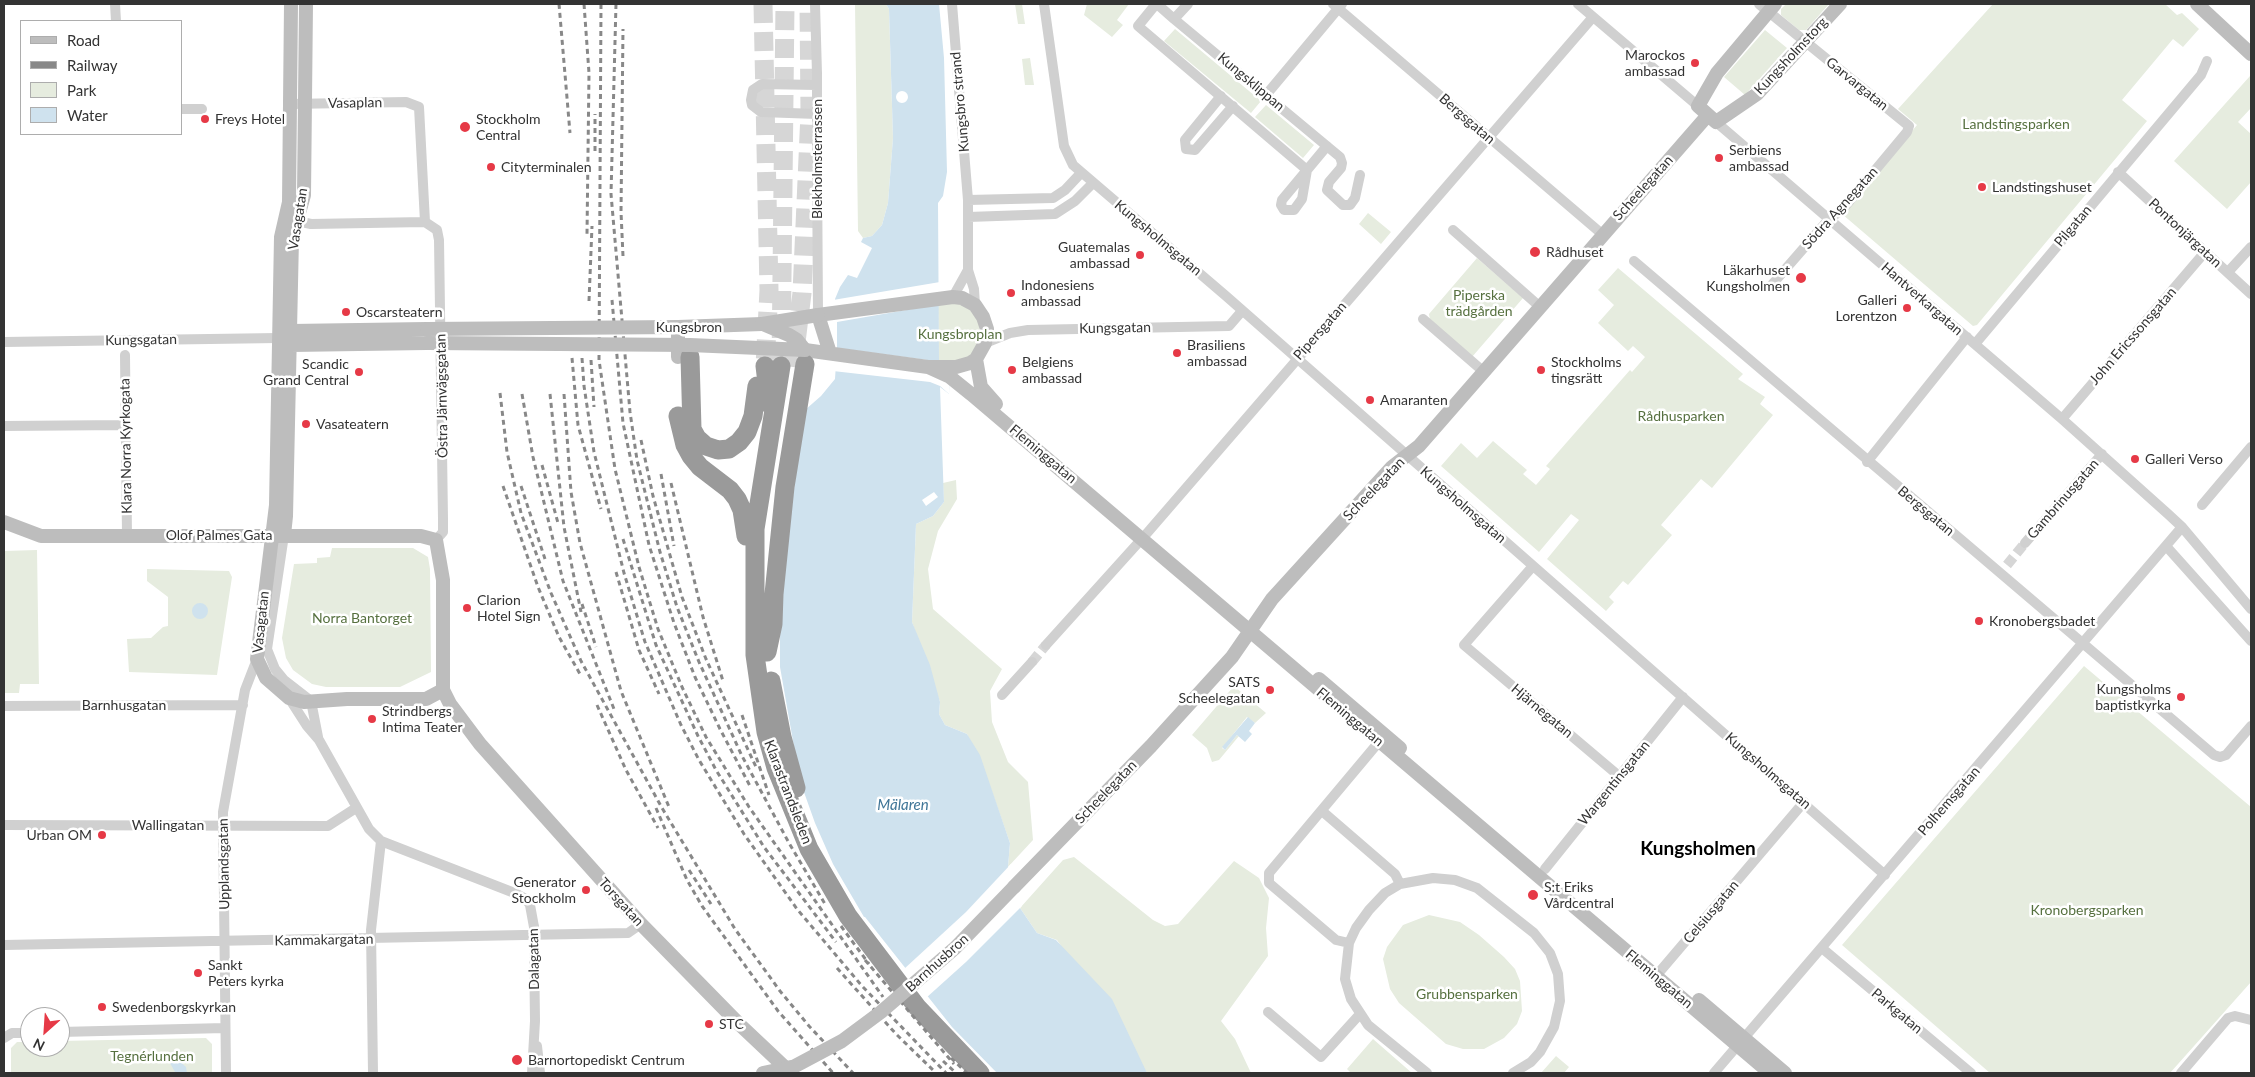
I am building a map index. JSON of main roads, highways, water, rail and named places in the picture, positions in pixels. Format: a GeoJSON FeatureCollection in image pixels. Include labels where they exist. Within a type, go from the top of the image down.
{"type":"FeatureCollection","features":[{"type":"Feature","properties":{"kind":"highway"},"geometry":{"type":"LineString","coordinates":[[746,536],[742,510],[730,490],[700,467],[685,445],[678,413],[684,351],[690,416],[697,438],[712,448],[729,449],[739,442],[753,416],[758,382],[790,363]]}},
{"type":"Feature","properties":{"kind":"highway"},"geometry":{"type":"LineString","coordinates":[[767,652],[773,624],[776,576],[786,487],[790,363]]}},
{"type":"Feature","properties":{"kind":"highway"},"geometry":{"type":"LineString","coordinates":[[762,717],[751,679],[744,634],[746,536],[767,383],[790,363]]}},
{"type":"Feature","properties":{"kind":"highway","name":"Klarastrandsleden"},"geometry":{"type":"LineString","coordinates":[[790,363],[767,530],[763,585],[772,698],[790,770],[818,847],[877,946],[923,1003],[989,1073]]}},
{"type":"Feature","properties":{"kind":"highway","name":"Klarastrandsleden"},"geometry":{"type":"LineString","coordinates":[[790,363],[755,529],[753,615],[755,655],[762,717],[776,768],[791,808],[809,849],[848,916],[917,1007],[980,1073]]}},
{"type":"Feature","properties":{"kind":"water","name":"Mälaren"},"geometry":{"type":"Polygon","coordinates":[[[886,4],[939,4],[944,58],[947,172],[943,196],[938,203],[939,361],[950,363],[949,394],[940,387],[944,502],[933,516],[916,524],[912,622],[930,665],[940,702],[939,714],[945,725],[967,734],[980,755],[1010,843],[1008,867],[1020,908],[1037,933],[1056,940],[1112,999],[1147,1073],[997,1073],[952,1027],[864,917],[833,864],[815,823],[800,781],[780,667],[780,589],[805,410],[821,396],[835,379],[837,348],[835,299],[848,275],[857,278],[872,248],[861,242],[863,238],[872,236],[882,225],[888,203],[893,138],[889,9],[886,4]]]}},
{"type":"Feature","properties":{"kind":"water"},"geometry":{"type":"Polygon","coordinates":[[[197,603],[203,603],[208,608],[206,617],[197,619],[192,614],[192,608],[197,603]]]}},
{"type":"Feature","properties":{"kind":"water"},"geometry":{"type":"Polygon","coordinates":[[[1248,717],[1255,723],[1249,731],[1252,734],[1245,742],[1237,735],[1225,750],[1222,747],[1248,717]]]}},
{"type":"Feature","properties":{"kind":"water"},"geometry":{"type":"Polygon","coordinates":[[[175,1057],[186,1067],[187,1073],[175,1072],[170,1063],[175,1057]]]}},
{"type":"Feature","properties":{"kind":"tunnel"},"geometry":{"type":"LineString","coordinates":[[763,4],[769,290],[765,366]]}},
{"type":"Feature","properties":{"kind":"tunnel"},"geometry":{"type":"LineString","coordinates":[[781,366],[785,4]]}},
{"type":"Feature","properties":{"kind":"tunnel"},"geometry":{"type":"LineString","coordinates":[[793,367],[802,293],[810,113],[809,4]]}},
{"type":"Feature","properties":{"kind":"tunnel"},"geometry":{"type":"LineString","coordinates":[[2007,565],[2025,543]]}},
{"type":"Feature","properties":{"kind":"tunnel"},"geometry":{"type":"LineString","coordinates":[[1032,662],[1046,645]]}},
{"type":"Feature","properties":{"kind":"railway"},"geometry":{"type":"LineString","coordinates":[[559,4],[570,133]]}},
{"type":"Feature","properties":{"kind":"railway"},"geometry":{"type":"LineString","coordinates":[[584,4],[589,73],[587,234]]}},
{"type":"Feature","properties":{"kind":"railway"},"geometry":{"type":"LineString","coordinates":[[601,4],[599,360],[615,469],[639,567],[658,629],[682,687],[706,737],[749,807],[883,997]]}},
{"type":"Feature","properties":{"kind":"railway"},"geometry":{"type":"LineString","coordinates":[[616,4],[611,194],[630,412],[637,460],[660,552],[677,607],[699,662],[742,756],[789,843],[825,904]]}},
{"type":"Feature","properties":{"kind":"railway"},"geometry":{"type":"LineString","coordinates":[[623,29],[621,212],[623,256]]}},
{"type":"Feature","properties":{"kind":"railway"},"geometry":{"type":"LineString","coordinates":[[595,114],[595,151]]}},
{"type":"Feature","properties":{"kind":"railway"},"geometry":{"type":"LineString","coordinates":[[589,301],[592,226]]}},
{"type":"Feature","properties":{"kind":"railway"},"geometry":{"type":"LineString","coordinates":[[612,300],[623,423],[649,545],[674,623],[695,677],[750,786]]}},
{"type":"Feature","properties":{"kind":"railway"},"geometry":{"type":"LineString","coordinates":[[572,358],[578,425],[601,509]]}},
{"type":"Feature","properties":{"kind":"railway"},"geometry":{"type":"LineString","coordinates":[[582,358],[584,386],[594,452],[624,573],[645,642],[681,725],[699,760],[744,834],[797,909],[862,986],[946,1073]]}},
{"type":"Feature","properties":{"kind":"railway"},"geometry":{"type":"LineString","coordinates":[[591,360],[594,407]]}},
{"type":"Feature","properties":{"kind":"railway"},"geometry":{"type":"LineString","coordinates":[[500,393],[507,452],[521,513],[551,593],[581,661],[662,808],[735,929],[780,991],[809,1026],[853,1073]]}},
{"type":"Feature","properties":{"kind":"railway"},"geometry":{"type":"LineString","coordinates":[[522,394],[533,457],[563,581],[614,709]]}},
{"type":"Feature","properties":{"kind":"railway"},"geometry":{"type":"LineString","coordinates":[[550,394],[564,527],[581,612]]}},
{"type":"Feature","properties":{"kind":"railway"},"geometry":{"type":"LineString","coordinates":[[564,394],[571,492],[580,543],[621,691],[669,807]]}},
{"type":"Feature","properties":{"kind":"railway"},"geometry":{"type":"LineString","coordinates":[[641,440],[653,496],[682,597],[706,659],[756,767]]}},
{"type":"Feature","properties":{"kind":"railway"},"geometry":{"type":"LineString","coordinates":[[542,465],[558,523]]}},
{"type":"Feature","properties":{"kind":"railway"},"geometry":{"type":"LineString","coordinates":[[661,474],[674,546]]}},
{"type":"Feature","properties":{"kind":"railway"},"geometry":{"type":"LineString","coordinates":[[671,483],[703,617],[723,681]]}},
{"type":"Feature","properties":{"kind":"railway"},"geometry":{"type":"LineString","coordinates":[[503,486],[538,587],[559,637],[580,674]]}},
{"type":"Feature","properties":{"kind":"railway"},"geometry":{"type":"LineString","coordinates":[[521,486],[545,559]]}},
{"type":"Feature","properties":{"kind":"railway"},"geometry":{"type":"LineString","coordinates":[[623,539],[656,645],[698,736],[716,770],[764,847],[836,942]]}},
{"type":"Feature","properties":{"kind":"railway"},"geometry":{"type":"LineString","coordinates":[[616,572],[639,650],[659,694]]}},
{"type":"Feature","properties":{"kind":"railway"},"geometry":{"type":"LineString","coordinates":[[582,604],[596,647]]}},
{"type":"Feature","properties":{"kind":"railway"},"geometry":{"type":"LineString","coordinates":[[597,705],[626,770],[658,828]]}},
{"type":"Feature","properties":{"kind":"railway"},"geometry":{"type":"LineString","coordinates":[[742,715],[769,795]]}},
{"type":"Feature","properties":{"kind":"railway"},"geometry":{"type":"LineString","coordinates":[[656,808],[687,880],[702,906],[778,1011],[833,1073]]}},
{"type":"Feature","properties":{"kind":"railway"},"geometry":{"type":"LineString","coordinates":[[689,870],[711,904]]}},
{"type":"Feature","properties":{"kind":"railway"},"geometry":{"type":"LineString","coordinates":[[841,926],[869,964]]}},
{"type":"Feature","properties":{"kind":"railway"},"geometry":{"type":"LineString","coordinates":[[865,960],[954,1064]]}},
{"type":"Feature","properties":{"kind":"railway"},"geometry":{"type":"LineString","coordinates":[[837,968],[896,1034],[935,1072]]}},
{"type":"Feature","properties":{"kind":"railway"},"geometry":{"type":"LineString","coordinates":[[951,1058],[967,1073]]}},
{"type":"Feature","properties":{"kind":"railway"},"geometry":{"type":"LineString","coordinates":[[943,1061],[956,1073]]}},
{"type":"Feature","properties":{"kind":"place","name":"Marockos ambassad"},"geometry":{"type":"Point","coordinates":[1695,63]}},
{"type":"Feature","properties":{"kind":"place","name":"Freys Hotel"},"geometry":{"type":"Point","coordinates":[205,119]}},
{"type":"Feature","properties":{"kind":"place","name":"Stockholm Central"},"geometry":{"type":"Point","coordinates":[465,127]}},
{"type":"Feature","properties":{"kind":"place","name":"Serbiens ambassad"},"geometry":{"type":"Point","coordinates":[1719,158]}},
{"type":"Feature","properties":{"kind":"place","name":"Cityterminalen"},"geometry":{"type":"Point","coordinates":[491,167]}},
{"type":"Feature","properties":{"kind":"place","name":"Landstingshuset"},"geometry":{"type":"Point","coordinates":[1982,187]}},
{"type":"Feature","properties":{"kind":"place","name":"Rådhuset"},"geometry":{"type":"Point","coordinates":[1535,252]}},
{"type":"Feature","properties":{"kind":"place","name":"Guatemalas ambassad"},"geometry":{"type":"Point","coordinates":[1140,255]}},
{"type":"Feature","properties":{"kind":"place","name":"Läkarhuset Kungsholmen"},"geometry":{"type":"Point","coordinates":[1801,278]}},
{"type":"Feature","properties":{"kind":"place","name":"Indonesiens ambassad"},"geometry":{"type":"Point","coordinates":[1011,293]}},
{"type":"Feature","properties":{"kind":"place","name":"Galleri Lorentzon"},"geometry":{"type":"Point","coordinates":[1907,308]}},
{"type":"Feature","properties":{"kind":"place","name":"Oscarsteatern"},"geometry":{"type":"Point","coordinates":[346,312]}},
{"type":"Feature","properties":{"kind":"place","name":"Brasiliens ambassad"},"geometry":{"type":"Point","coordinates":[1177,353]}},
{"type":"Feature","properties":{"kind":"place","name":"Belgiens ambassad"},"geometry":{"type":"Point","coordinates":[1012,370]}},
{"type":"Feature","properties":{"kind":"place","name":"Stockholms tingsrätt"},"geometry":{"type":"Point","coordinates":[1541,370]}},
{"type":"Feature","properties":{"kind":"place","name":"Scandic Grand Central"},"geometry":{"type":"Point","coordinates":[359,372]}},
{"type":"Feature","properties":{"kind":"place","name":"Amaranten"},"geometry":{"type":"Point","coordinates":[1370,400]}},
{"type":"Feature","properties":{"kind":"place","name":"Vasateatern"},"geometry":{"type":"Point","coordinates":[306,424]}},
{"type":"Feature","properties":{"kind":"place","name":"Galleri Verso"},"geometry":{"type":"Point","coordinates":[2135,459]}},
{"type":"Feature","properties":{"kind":"place","name":"Clarion Hotel Sign"},"geometry":{"type":"Point","coordinates":[467,608]}},
{"type":"Feature","properties":{"kind":"place","name":"Kronobergsbadet"},"geometry":{"type":"Point","coordinates":[1979,621]}},
{"type":"Feature","properties":{"kind":"place","name":"SATS Scheelegatan"},"geometry":{"type":"Point","coordinates":[1270,690]}},
{"type":"Feature","properties":{"kind":"place","name":"Kungsholms baptistkyrka"},"geometry":{"type":"Point","coordinates":[2181,697]}},
{"type":"Feature","properties":{"kind":"place","name":"Strindbergs Intima Teater"},"geometry":{"type":"Point","coordinates":[372,719]}},
{"type":"Feature","properties":{"kind":"place","name":"Urban OM"},"geometry":{"type":"Point","coordinates":[102,835]}},
{"type":"Feature","properties":{"kind":"place","name":"Generator Stockholm"},"geometry":{"type":"Point","coordinates":[586,890]}},
{"type":"Feature","properties":{"kind":"place","name":"S:t Eriks Vårdcentral"},"geometry":{"type":"Point","coordinates":[1533,895]}},
{"type":"Feature","properties":{"kind":"place","name":"Sankt Peters kyrka"},"geometry":{"type":"Point","coordinates":[198,973]}},
{"type":"Feature","properties":{"kind":"place","name":"Swedenborgskyrkan"},"geometry":{"type":"Point","coordinates":[102,1007]}},
{"type":"Feature","properties":{"kind":"place","name":"STC"},"geometry":{"type":"Point","coordinates":[709,1024]}},
{"type":"Feature","properties":{"kind":"place","name":"Barnortopediskt Centrum"},"geometry":{"type":"Point","coordinates":[517,1060]}},
{"type":"Feature","properties":{"kind":"district","name":"Kungsholmen"},"geometry":{"type":"Point","coordinates":[1698,849]}},
{"type":"Feature","properties":{"kind":"park label","name":"Landstingsparken"},"geometry":{"type":"Point","coordinates":[2016,124]}},
{"type":"Feature","properties":{"kind":"park label","name":"Piperska trädgården"},"geometry":{"type":"Point","coordinates":[1479,304]}},
{"type":"Feature","properties":{"kind":"park label","name":"Kungsbroplan"},"geometry":{"type":"Point","coordinates":[960,334]}},
{"type":"Feature","properties":{"kind":"park label","name":"Rådhusparken"},"geometry":{"type":"Point","coordinates":[1681,416]}},
{"type":"Feature","properties":{"kind":"park label","name":"Norra Bantorget"},"geometry":{"type":"Point","coordinates":[362,618]}},
{"type":"Feature","properties":{"kind":"park label","name":"Kronobergsparken"},"geometry":{"type":"Point","coordinates":[2087,910]}},
{"type":"Feature","properties":{"kind":"park label","name":"Grubbensparken"},"geometry":{"type":"Point","coordinates":[1467,994]}},
{"type":"Feature","properties":{"kind":"park label","name":"Tegnérlunden"},"geometry":{"type":"Point","coordinates":[152,1056]}}]}
